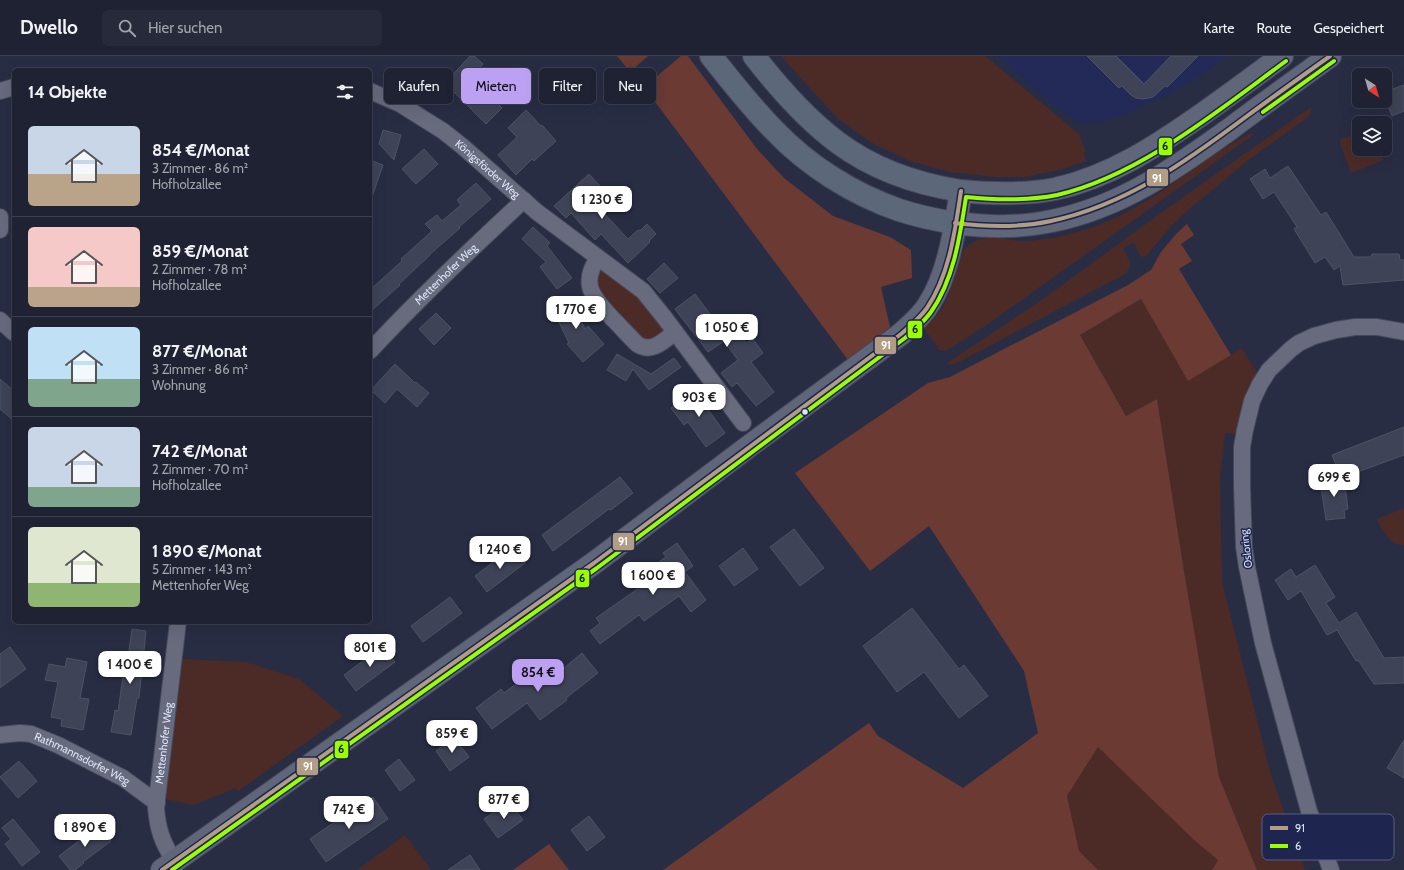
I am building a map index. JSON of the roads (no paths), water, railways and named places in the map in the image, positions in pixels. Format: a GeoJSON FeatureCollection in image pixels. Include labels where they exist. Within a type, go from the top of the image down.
{"type":"FeatureCollection","features":[{"type":"Feature","properties":{"kind":"highway"},"geometry":{"type":"LineString","coordinates":[[711,56],[774,131],[800,154],[837,181],[870,199],[899,210],[918,216],[955,223]]}},
{"type":"Feature","properties":{"kind":"highway"},"geometry":{"type":"LineString","coordinates":[[754,56],[804,112],[832,138],[853,152],[884,169],[912,180],[942,188],[961,191]]}},
{"type":"Feature","properties":{"kind":"street"},"geometry":{"type":"LineString","coordinates":[[168,865],[594,563],[746,448],[901,334],[920,316],[935,295],[944,272],[961,191],[987,193],[1038,191],[1069,185],[1103,174],[1130,161],[1171,136],[1282,56]]}},
{"type":"Feature","properties":{"kind":"street"},"geometry":{"type":"LineString","coordinates":[[955,223],[1008,226],[1025,225],[1064,218],[1110,204],[1151,183],[1183,163],[1330,56]]}},
{"type":"Feature","properties":{"kind":"street"},"geometry":{"type":"LineString","coordinates":[[0,91],[12,88]]}},
{"type":"Feature","properties":{"kind":"street","name":"Königsförder Weg"},"geometry":{"type":"LineString","coordinates":[[372,92],[400,104],[443,131],[477,158],[537,212],[643,292],[743,423]]}},
{"type":"Feature","properties":{"kind":"street","name":"Mettenhofer Weg"},"geometry":{"type":"LineString","coordinates":[[372,349],[447,272],[524,200]]}},
{"type":"Feature","properties":{"kind":"street"},"geometry":{"type":"LineString","coordinates":[[0,217],[0,230]]}},
{"type":"Feature","properties":{"kind":"street"},"geometry":{"type":"LineString","coordinates":[[598,258],[590,272],[590,282],[593,296],[637,344],[644,348],[653,348],[675,332]]}},
{"type":"Feature","properties":{"kind":"street"},"geometry":{"type":"LineString","coordinates":[[0,320],[12,331]]}},
{"type":"Feature","properties":{"kind":"street","name":"Osloring"},"geometry":{"type":"LineString","coordinates":[[1310,814],[1264,643],[1247,567],[1244,547],[1242,486],[1242,447],[1245,430],[1252,401],[1260,384],[1269,370],[1299,343],[1314,336],[1355,327],[1377,327],[1404,332]]}},
{"type":"Feature","properties":{"kind":"street","name":"Mettenhofer Weg"},"geometry":{"type":"LineString","coordinates":[[168,865],[164,844],[157,824],[157,803],[178,624]]}},
{"type":"Feature","properties":{"kind":"street","name":"Rathmannsdorfer Weg"},"geometry":{"type":"LineString","coordinates":[[0,735],[20,733],[31,734],[58,745],[123,778],[157,803]]}},
{"type":"Feature","properties":{"kind":"street","name":"Osloring"},"geometry":{"type":"LineString","coordinates":[[1326,860],[1330,870]]}}]}
